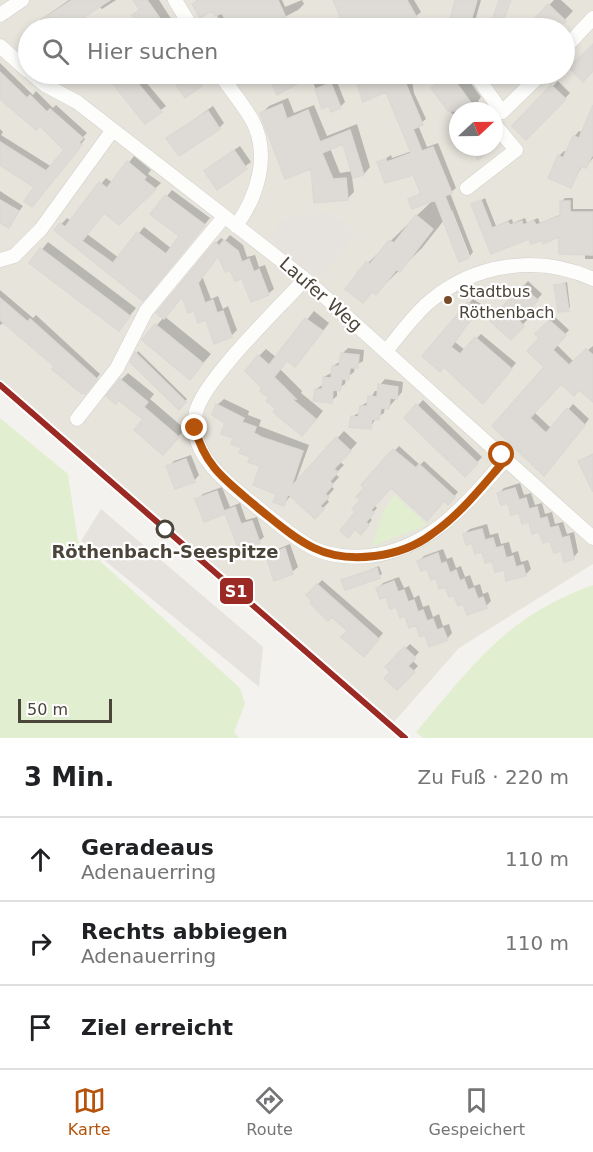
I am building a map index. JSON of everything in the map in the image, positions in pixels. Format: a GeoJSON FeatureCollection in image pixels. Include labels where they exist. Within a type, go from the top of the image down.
{"type":"FeatureCollection","features":[{"type":"Feature","properties":{"kind":"street"},"geometry":{"type":"LineString","coordinates":[[0,15],[22,0]]}},
{"type":"Feature","properties":{"kind":"street"},"geometry":{"type":"LineString","coordinates":[[175,0],[186,18]]}},
{"type":"Feature","properties":{"kind":"street"},"geometry":{"type":"LineString","coordinates":[[575,37],[593,18]]}},
{"type":"Feature","properties":{"kind":"street","name":"Laufer Weg"},"geometry":{"type":"LineString","coordinates":[[0,46],[18,62]]}},
{"type":"Feature","properties":{"kind":"street","name":"Laufer Weg"},"geometry":{"type":"LineString","coordinates":[[44,84],[77,102],[305,279],[387,350],[593,538]]}},
{"type":"Feature","properties":{"kind":"street"},"geometry":{"type":"LineString","coordinates":[[227,84],[253,122],[260,159],[258,183],[251,204],[236,226]]}},
{"type":"Feature","properties":{"kind":"street"},"geometry":{"type":"LineString","coordinates":[[482,84],[495,102]]}},
{"type":"Feature","properties":{"kind":"street"},"geometry":{"type":"LineString","coordinates":[[503,111],[531,84]]}},
{"type":"Feature","properties":{"kind":"street"},"geometry":{"type":"LineString","coordinates":[[0,260],[14,256],[41,229],[112,131]]}},
{"type":"Feature","properties":{"kind":"street"},"geometry":{"type":"LineString","coordinates":[[467,188],[516,150],[503,135]]}},
{"type":"Feature","properties":{"kind":"street"},"geometry":{"type":"LineString","coordinates":[[77,419],[117,368],[146,311],[224,217]]}},
{"type":"Feature","properties":{"kind":"street"},"geometry":{"type":"LineString","coordinates":[[387,350],[430,302],[462,280],[485,270],[515,265],[538,265],[576,272],[593,279]]}},
{"type":"Feature","properties":{"kind":"street"},"geometry":{"type":"LineString","coordinates":[[305,279],[214,378],[199,401],[196,414],[196,434],[202,453],[218,475],[294,537],[315,549],[344,556],[370,556],[395,550],[431,536],[466,504],[506,459]]}},
{"type":"Feature","properties":{"kind":"shaded area"},"geometry":{"type":"Polygon","coordinates":[[[0,0],[593,0],[593,564],[459,648],[394,722],[60,436],[0,381],[0,0]]]}},
{"type":"Feature","properties":{"kind":"shaded area"},"geometry":{"type":"Polygon","coordinates":[[[331,213],[356,233],[320,278],[270,238],[284,218],[331,213]]]}},
{"type":"Feature","properties":{"kind":"shaded area"},"geometry":{"type":"Polygon","coordinates":[[[101,509],[263,647],[259,687],[81,541],[101,509]]]}},
{"type":"Feature","properties":{"kind":"green space"},"geometry":{"type":"Polygon","coordinates":[[[0,418],[68,474],[78,541],[240,688],[245,704],[234,732],[239,738],[0,738],[0,418]]]}},
{"type":"Feature","properties":{"kind":"green space"},"geometry":{"type":"Polygon","coordinates":[[[395,495],[427,525],[372,546],[384,510],[395,495]]]}},
{"type":"Feature","properties":{"kind":"green space"},"geometry":{"type":"Polygon","coordinates":[[[593,585],[593,738],[423,738],[416,732],[493,645],[536,612],[593,585]]]}},
{"type":"Feature","properties":{"kind":"building"},"geometry":{"type":"Polygon","coordinates":[[[72,0],[110,0],[83,18],[44,18],[72,0]]]}},
{"type":"Feature","properties":{"kind":"building"},"geometry":{"type":"Polygon","coordinates":[[[133,0],[147,0],[160,18],[134,18],[132,15],[140,10],[133,0]]]}},
{"type":"Feature","properties":{"kind":"building"},"geometry":{"type":"Polygon","coordinates":[[[199,0],[278,0],[286,18],[224,18],[222,13],[215,16],[212,11],[200,18],[192,4],[199,0]]]}},
{"type":"Feature","properties":{"kind":"building"},"geometry":{"type":"Polygon","coordinates":[[[333,0],[407,0],[417,18],[341,18],[333,0]]]}},
{"type":"Feature","properties":{"kind":"building"},"geometry":{"type":"Polygon","coordinates":[[[455,0],[477,0],[472,18],[450,18],[455,0]]]}},
{"type":"Feature","properties":{"kind":"building"},"geometry":{"type":"Polygon","coordinates":[[[499,0],[511,0],[504,18],[493,18],[499,0]]]}},
{"type":"Feature","properties":{"kind":"building"},"geometry":{"type":"Polygon","coordinates":[[[548,4],[563,18],[535,18],[548,4]]]}},
{"type":"Feature","properties":{"kind":"building"},"geometry":{"type":"Polygon","coordinates":[[[593,44],[593,71],[583,82],[575,74],[575,62],[593,44]]]}},
{"type":"Feature","properties":{"kind":"building"},"geometry":{"type":"Polygon","coordinates":[[[0,72],[27,98],[30,95],[47,112],[50,109],[83,138],[79,143],[82,145],[32,207],[24,201],[34,187],[0,165],[0,142],[46,171],[64,150],[40,126],[36,130],[0,99],[0,72]]]}},
{"type":"Feature","properties":{"kind":"building"},"geometry":{"type":"Polygon","coordinates":[[[113,84],[138,84],[162,112],[145,124],[113,84]]]}},
{"type":"Feature","properties":{"kind":"building"},"geometry":{"type":"Polygon","coordinates":[[[176,84],[201,84],[202,86],[185,98],[176,84]]]}},
{"type":"Feature","properties":{"kind":"building"},"geometry":{"type":"Polygon","coordinates":[[[272,84],[297,84],[277,95],[272,84]]]}},
{"type":"Feature","properties":{"kind":"building"},"geometry":{"type":"Polygon","coordinates":[[[331,84],[341,108],[331,112],[329,106],[322,109],[315,89],[331,84]]]}},
{"type":"Feature","properties":{"kind":"building"},"geometry":{"type":"Polygon","coordinates":[[[357,84],[406,84],[423,125],[413,129],[422,151],[433,147],[452,193],[445,196],[469,258],[459,262],[435,200],[412,209],[408,199],[421,194],[413,175],[385,183],[377,162],[386,159],[387,162],[411,153],[386,92],[363,102],[357,84]]]}},
{"type":"Feature","properties":{"kind":"building"},"geometry":{"type":"Polygon","coordinates":[[[436,84],[457,84],[470,102],[449,102],[448,111],[431,88],[436,84]]]}},
{"type":"Feature","properties":{"kind":"building"},"geometry":{"type":"Polygon","coordinates":[[[551,85],[566,99],[526,140],[512,126],[551,85]]]}},
{"type":"Feature","properties":{"kind":"building"},"geometry":{"type":"Polygon","coordinates":[[[282,104],[287,119],[308,110],[320,142],[350,130],[364,175],[353,178],[343,144],[322,153],[333,179],[346,178],[348,200],[314,203],[311,169],[285,179],[260,113],[282,104]]]}},
{"type":"Feature","properties":{"kind":"building"},"geometry":{"type":"Polygon","coordinates":[[[593,105],[593,154],[586,168],[581,166],[571,188],[548,178],[558,155],[563,158],[573,136],[579,138],[593,105]]]}},
{"type":"Feature","properties":{"kind":"building"},"geometry":{"type":"Polygon","coordinates":[[[208,111],[220,129],[179,156],[166,138],[208,111]]]}},
{"type":"Feature","properties":{"kind":"building"},"geometry":{"type":"Polygon","coordinates":[[[234,150],[247,169],[217,190],[204,171],[234,150]]]}},
{"type":"Feature","properties":{"kind":"building"},"geometry":{"type":"Polygon","coordinates":[[[127,161],[146,177],[144,180],[156,189],[119,225],[104,213],[82,241],[113,263],[137,232],[166,254],[179,236],[150,214],[165,195],[205,225],[143,301],[54,230],[60,223],[65,227],[99,182],[107,188],[127,161]]]}},
{"type":"Feature","properties":{"kind":"building"},"geometry":{"type":"Polygon","coordinates":[[[0,200],[19,211],[9,228],[0,223],[0,200]]]}},
{"type":"Feature","properties":{"kind":"building"},"geometry":{"type":"Polygon","coordinates":[[[481,200],[492,228],[508,222],[510,225],[522,221],[523,225],[534,221],[536,225],[560,216],[560,201],[570,201],[570,212],[593,212],[593,255],[559,254],[559,237],[543,244],[542,240],[531,244],[529,239],[491,254],[471,204],[481,200]]]}},
{"type":"Feature","properties":{"kind":"building"},"geometry":{"type":"Polygon","coordinates":[[[416,215],[433,229],[400,272],[397,269],[376,295],[372,292],[363,303],[345,289],[366,262],[370,264],[389,240],[394,243],[416,215]]]}},
{"type":"Feature","properties":{"kind":"building"},"geometry":{"type":"Polygon","coordinates":[[[224,240],[238,251],[242,262],[249,259],[254,272],[259,269],[269,295],[251,302],[242,279],[235,281],[230,270],[225,272],[218,256],[198,283],[205,303],[213,300],[217,313],[223,311],[232,337],[214,344],[206,320],[198,323],[194,311],[188,313],[182,297],[164,319],[156,313],[215,242],[219,246],[224,240]]]}},
{"type":"Feature","properties":{"kind":"building"},"geometry":{"type":"Polygon","coordinates":[[[40,248],[130,316],[119,331],[29,263],[40,248]]]}},
{"type":"Feature","properties":{"kind":"building"},"geometry":{"type":"Polygon","coordinates":[[[565,284],[569,311],[558,312],[554,285],[565,284]]]}},
{"type":"Feature","properties":{"kind":"building"},"geometry":{"type":"Polygon","coordinates":[[[521,286],[538,300],[519,321],[524,326],[511,340],[490,321],[521,286]]]}},
{"type":"Feature","properties":{"kind":"building"},"geometry":{"type":"Polygon","coordinates":[[[0,298],[28,322],[30,319],[97,379],[85,394],[52,369],[54,366],[0,320],[0,298]]]}},
{"type":"Feature","properties":{"kind":"building"},"geometry":{"type":"Polygon","coordinates":[[[468,302],[478,310],[451,347],[460,354],[475,337],[512,369],[483,404],[444,367],[440,372],[422,356],[468,302]]]}},
{"type":"Feature","properties":{"kind":"building"},"geometry":{"type":"Polygon","coordinates":[[[305,318],[323,331],[295,367],[287,361],[274,377],[296,399],[292,399],[316,419],[302,436],[273,412],[276,409],[266,401],[269,398],[260,391],[262,388],[245,371],[258,355],[269,365],[305,318]]]}},
{"type":"Feature","properties":{"kind":"building"},"geometry":{"type":"Polygon","coordinates":[[[549,320],[566,335],[553,350],[569,365],[586,349],[593,355],[593,402],[579,390],[574,396],[561,384],[530,418],[546,433],[567,408],[585,425],[544,476],[492,426],[544,367],[527,351],[539,338],[535,334],[549,320]]]}},
{"type":"Feature","properties":{"kind":"building"},"geometry":{"type":"Polygon","coordinates":[[[155,324],[203,363],[190,380],[142,340],[155,324]]]}},
{"type":"Feature","properties":{"kind":"building"},"geometry":{"type":"Polygon","coordinates":[[[135,352],[186,402],[179,410],[130,362],[135,352]]]}},
{"type":"Feature","properties":{"kind":"building"},"geometry":{"type":"Polygon","coordinates":[[[341,353],[359,355],[358,368],[350,368],[349,380],[342,379],[340,391],[333,390],[332,403],[313,401],[315,389],[322,389],[323,377],[331,378],[332,366],[339,366],[341,353]]]}},
{"type":"Feature","properties":{"kind":"building"},"geometry":{"type":"Polygon","coordinates":[[[120,379],[148,402],[144,407],[179,437],[163,455],[134,430],[143,419],[118,400],[116,404],[106,396],[120,379]]]}},
{"type":"Feature","properties":{"kind":"building"},"geometry":{"type":"Polygon","coordinates":[[[378,384],[398,387],[397,399],[390,398],[389,409],[381,408],[379,420],[372,419],[371,429],[349,427],[351,416],[358,417],[360,406],[367,406],[368,396],[377,397],[378,384]]]}},
{"type":"Feature","properties":{"kind":"building"},"geometry":{"type":"Polygon","coordinates":[[[216,404],[244,418],[242,422],[256,427],[254,433],[261,437],[303,451],[291,487],[336,437],[351,451],[334,469],[338,472],[330,481],[333,485],[325,494],[329,497],[320,506],[324,509],[315,519],[288,494],[284,506],[273,502],[276,494],[253,485],[260,466],[248,462],[250,457],[239,453],[241,448],[231,444],[233,438],[221,434],[225,423],[212,415],[216,404]]]}},
{"type":"Feature","properties":{"kind":"building"},"geometry":{"type":"Polygon","coordinates":[[[416,404],[478,463],[465,477],[404,418],[416,404]]]}},
{"type":"Feature","properties":{"kind":"building"},"geometry":{"type":"Polygon","coordinates":[[[393,449],[416,468],[419,464],[455,497],[448,505],[444,501],[427,521],[391,488],[371,510],[374,513],[366,522],[369,525],[361,535],[355,529],[348,538],[340,531],[355,512],[352,509],[360,500],[356,497],[364,488],[361,485],[393,449]]]}},
{"type":"Feature","properties":{"kind":"building"},"geometry":{"type":"Polygon","coordinates":[[[593,454],[593,492],[578,461],[593,454]]]}},
{"type":"Feature","properties":{"kind":"building"},"geometry":{"type":"Polygon","coordinates":[[[186,459],[195,482],[175,489],[166,466],[186,459]]]}},
{"type":"Feature","properties":{"kind":"building"},"geometry":{"type":"Polygon","coordinates":[[[515,488],[519,500],[526,498],[529,509],[537,507],[540,519],[547,517],[550,528],[558,526],[562,538],[569,536],[574,559],[564,562],[561,551],[554,553],[550,541],[543,543],[539,532],[532,534],[529,522],[522,524],[519,513],[511,515],[508,503],[501,505],[497,493],[515,488]]]}},
{"type":"Feature","properties":{"kind":"building"},"geometry":{"type":"Polygon","coordinates":[[[217,491],[225,514],[204,522],[195,499],[217,491]]]}},
{"type":"Feature","properties":{"kind":"building"},"geometry":{"type":"Polygon","coordinates":[[[235,507],[241,524],[252,521],[260,543],[239,550],[224,511],[235,507]]]}},
{"type":"Feature","properties":{"kind":"building"},"geometry":{"type":"Polygon","coordinates":[[[482,529],[485,540],[493,538],[496,548],[503,546],[506,558],[513,556],[516,567],[523,565],[526,576],[506,581],[504,570],[495,572],[492,561],[485,563],[482,552],[475,554],[472,543],[466,545],[463,534],[482,529]]]}},
{"type":"Feature","properties":{"kind":"building"},"geometry":{"type":"Polygon","coordinates":[[[285,548],[293,574],[274,581],[266,556],[285,548]]]}},
{"type":"Feature","properties":{"kind":"building"},"geometry":{"type":"Polygon","coordinates":[[[438,553],[441,564],[446,562],[450,573],[456,570],[460,581],[464,579],[468,590],[474,588],[478,599],[483,597],[487,608],[467,615],[463,604],[458,606],[454,596],[449,597],[445,587],[439,589],[436,578],[431,580],[427,569],[421,571],[417,561],[438,553]]]}},
{"type":"Feature","properties":{"kind":"building"},"geometry":{"type":"Polygon","coordinates":[[[377,568],[380,578],[345,590],[341,580],[377,568]]]}},
{"type":"Feature","properties":{"kind":"building"},"geometry":{"type":"Polygon","coordinates":[[[394,581],[398,592],[404,590],[408,602],[414,600],[418,612],[423,610],[427,621],[433,619],[437,630],[443,628],[448,640],[429,647],[425,635],[420,637],[416,625],[409,628],[405,616],[400,618],[396,607],[390,609],[386,597],[380,599],[376,588],[394,581]]]}},
{"type":"Feature","properties":{"kind":"building"},"geometry":{"type":"Polygon","coordinates":[[[317,584],[379,639],[364,657],[341,637],[347,631],[332,617],[328,621],[310,603],[312,601],[306,595],[317,584]]]}},
{"type":"Feature","properties":{"kind":"building"},"geometry":{"type":"Polygon","coordinates":[[[404,647],[416,658],[408,666],[415,672],[397,690],[384,678],[390,672],[385,667],[404,647]]]}},
{"type":"Feature","properties":{"kind":"transit line","name":"S1"},"geometry":{"type":"LineString","coordinates":[[0,385],[405,738]]}},
{"type":"Feature","properties":{"kind":"place","name":"Stadtbus Röthenbach"},"geometry":{"type":"Point","coordinates":[448,300]}},
{"type":"Feature","properties":{"kind":"place","name":"Röthenbach-Seespitze"},"geometry":{"type":"Point","coordinates":[165,529]}},
{"type":"Feature","properties":{"kind":"route"},"geometry":{"type":"LineString","coordinates":[[195,428],[202,453],[218,475],[294,537],[315,549],[344,556],[377,555],[414,544],[431,536],[466,504],[506,459],[502,455]]}}]}
